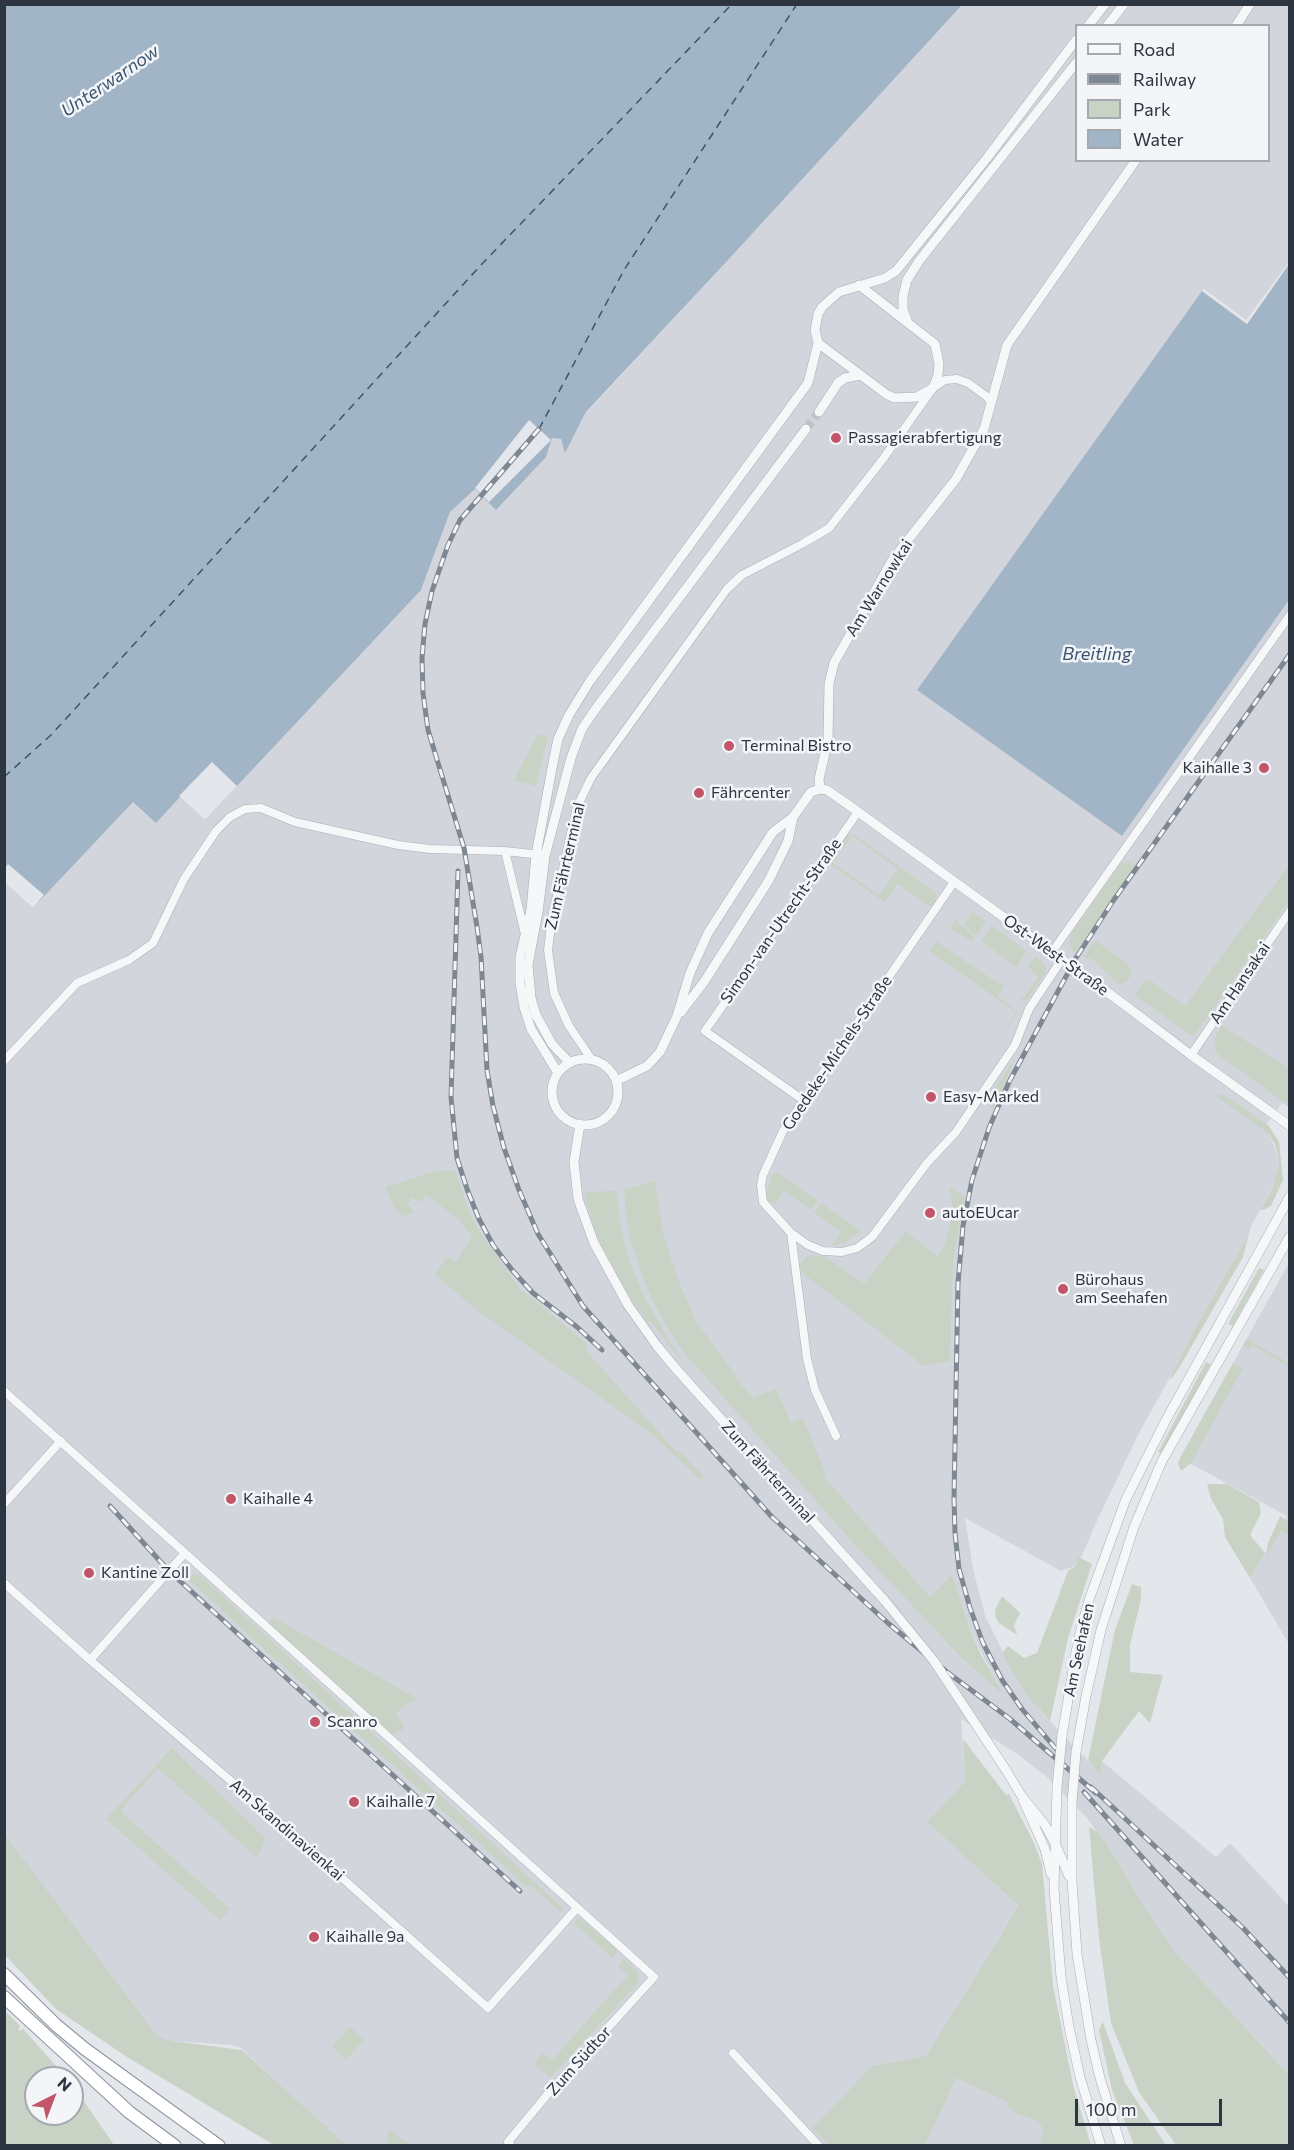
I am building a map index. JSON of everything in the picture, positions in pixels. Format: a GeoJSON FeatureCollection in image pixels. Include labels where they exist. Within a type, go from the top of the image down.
{"type":"FeatureCollection","features":[{"type":"Feature","properties":{"kind":"highway"},"geometry":{"type":"LineString","coordinates":[[4,1974],[56,2025],[85,2049],[219,2145]]}},
{"type":"Feature","properties":{"kind":"highway"},"geometry":{"type":"LineString","coordinates":[[4,1997],[129,2112],[175,2145]]}},
{"type":"Feature","properties":{"kind":"street"},"geometry":{"type":"LineString","coordinates":[[1090,24],[1105,4]]}},
{"type":"Feature","properties":{"kind":"street"},"geometry":{"type":"LineString","coordinates":[[1109,24],[1124,4]]}},
{"type":"Feature","properties":{"kind":"street"},"geometry":{"type":"LineString","coordinates":[[1237,24],[1250,4]]}},
{"type":"Feature","properties":{"kind":"street"},"geometry":{"type":"LineString","coordinates":[[991,402],[968,383],[957,379],[945,380],[917,397],[894,398],[818,344],[815,330],[818,314],[822,307],[839,292],[885,278],[896,271],[976,172],[1075,43]]}},
{"type":"Feature","properties":{"kind":"street"},"geometry":{"type":"LineString","coordinates":[[907,320],[903,310],[903,296],[907,280],[948,222],[1075,65]]}},
{"type":"Feature","properties":{"kind":"street","name":"Am Warnowkai"},"geometry":{"type":"LineString","coordinates":[[820,789],[819,779],[828,740],[829,684],[834,663],[893,559],[956,479],[984,429],[1007,345],[1135,162]]}},
{"type":"Feature","properties":{"kind":"street"},"geometry":{"type":"LineString","coordinates":[[859,285],[907,320],[934,344],[939,364],[933,388]]}},
{"type":"Feature","properties":{"kind":"street","name":"Zum Fährterminal"},"geometry":{"type":"LineString","coordinates":[[558,1073],[531,1029],[520,983],[520,957],[541,855],[558,739],[582,692],[808,383],[818,344]]}},
{"type":"Feature","properties":{"kind":"street"},"geometry":{"type":"LineString","coordinates":[[819,412],[838,383],[845,378],[861,375]]}},
{"type":"Feature","properties":{"kind":"street","name":"Zum Fährterminal"},"geometry":{"type":"LineString","coordinates":[[616,1081],[607,1067],[592,1060],[569,1026],[554,993],[548,950],[552,918],[577,807],[591,778],[720,597],[742,575],[829,528],[883,459],[933,388]]}},
{"type":"Feature","properties":{"kind":"street","name":"Zum Fährterminal"},"geometry":{"type":"LineString","coordinates":[[570,1063],[552,1044],[543,1030],[531,998],[528,964],[538,912],[541,855],[571,758],[582,729],[806,429]]}},
{"type":"Feature","properties":{"kind":"street"},"geometry":{"type":"LineString","coordinates":[[1052,952],[1290,615]]}},
{"type":"Feature","properties":{"kind":"street"},"geometry":{"type":"LineString","coordinates":[[592,1060],[581,1059],[570,1063],[558,1073],[553,1087],[552,1094],[557,1108],[566,1119],[579,1124],[595,1123],[613,1110],[618,1096],[616,1081],[631,1075],[651,1062],[663,1046],[677,1016],[690,973],[708,933],[773,832],[793,817],[811,792],[820,789]]}},
{"type":"Feature","properties":{"kind":"street","name":"Ost-West-Straße"},"geometry":{"type":"LineString","coordinates":[[820,789],[827,790],[858,812],[1290,1126]]}},
{"type":"Feature","properties":{"kind":"street"},"geometry":{"type":"LineString","coordinates":[[4,1061],[77,983],[129,960],[153,944],[184,879],[216,831],[230,817],[245,808],[261,808],[295,822],[398,845],[541,855]]}},
{"type":"Feature","properties":{"kind":"street","name":"Simon-van-Utrecht-Straße"},"geometry":{"type":"LineString","coordinates":[[803,1100],[705,1031],[858,812]]}},
{"type":"Feature","properties":{"kind":"street"},"geometry":{"type":"LineString","coordinates":[[677,1016],[704,982],[769,880],[789,841],[793,817]]}},
{"type":"Feature","properties":{"kind":"street"},"geometry":{"type":"LineString","coordinates":[[506,851],[526,935]]}},
{"type":"Feature","properties":{"kind":"street","name":"Goedeke-Michels-Straße"},"geometry":{"type":"LineString","coordinates":[[954,882],[783,1131],[763,1175],[761,1185],[763,1202],[791,1233],[808,1245],[823,1251],[842,1252],[857,1248],[872,1237],[927,1163],[956,1132],[1015,1045],[1029,1009],[1062,959]]}},
{"type":"Feature","properties":{"kind":"street","name":"Am Hansakai"},"geometry":{"type":"LineString","coordinates":[[1191,1055],[1290,911]]}},
{"type":"Feature","properties":{"kind":"street"},"geometry":{"type":"LineString","coordinates":[[1278,1119],[1290,1136]]}},
{"type":"Feature","properties":{"kind":"street","name":"Zum Fährterminal"},"geometry":{"type":"LineString","coordinates":[[579,1124],[574,1162],[578,1199],[594,1243],[628,1305],[677,1370],[885,1601],[934,1661],[1021,1795],[1047,1856],[1054,1889]]}},
{"type":"Feature","properties":{"kind":"street","name":"Am Seehafen"},"geometry":{"type":"LineString","coordinates":[[1101,2145],[1080,2077],[1069,2027],[1061,1977],[1054,1889],[1057,1787],[1062,1736],[1076,1652],[1090,1597],[1126,1499],[1152,1446],[1290,1196]]}},
{"type":"Feature","properties":{"kind":"street"},"geometry":{"type":"LineString","coordinates":[[791,1233],[807,1359],[815,1389],[836,1436]]}},
{"type":"Feature","properties":{"kind":"street","name":"Am Seehafen"},"geometry":{"type":"LineString","coordinates":[[1121,2145],[1091,2040],[1077,1954],[1071,1881],[1072,1803],[1076,1752],[1094,1655],[1124,1557],[1162,1461],[1290,1236]]}},
{"type":"Feature","properties":{"kind":"street"},"geometry":{"type":"LineString","coordinates":[[4,1391],[577,1908]]}},
{"type":"Feature","properties":{"kind":"street"},"geometry":{"type":"LineString","coordinates":[[4,1504],[61,1441]]}},
{"type":"Feature","properties":{"kind":"street"},"geometry":{"type":"LineString","coordinates":[[4,1583],[90,1660],[185,1553]]}},
{"type":"Feature","properties":{"kind":"street","name":"Am Skandinavienkai"},"geometry":{"type":"LineString","coordinates":[[90,1660],[295,1836],[488,2007],[577,1908]]}},
{"type":"Feature","properties":{"kind":"street","name":"Zum Fährterminal"},"geometry":{"type":"LineString","coordinates":[[1021,1795],[1036,1812],[1056,1843],[1071,1881]]}},
{"type":"Feature","properties":{"kind":"street","name":"Zum Südtor"},"geometry":{"type":"LineString","coordinates":[[512,2145],[508,2142],[546,2096],[654,1977],[577,1908]]}},
{"type":"Feature","properties":{"kind":"street"},"geometry":{"type":"LineString","coordinates":[[733,2053],[819,2145]]}},
{"type":"Feature","properties":{"kind":"shaded area"},"geometry":{"type":"Polygon","coordinates":[[[962,5],[1289,5],[1289,264],[1247,324],[1202,292],[917,690],[1122,835],[1289,600],[1289,1107],[1282,1103],[1263,1129],[1269,1134],[1279,1159],[1275,1182],[1249,1234],[1138,1435],[1078,1565],[1061,1571],[965,1518],[973,1569],[985,1615],[1014,1675],[1041,1712],[1101,1774],[1102,1761],[1216,1857],[1230,1843],[1289,1906],[1289,2075],[1173,1949],[1087,1818],[1047,1777],[1016,1753],[961,1719],[965,1781],[927,1822],[1018,1904],[986,1960],[1047,2115],[1056,2145],[344,2145],[241,2048],[232,2045],[157,2038],[5,1840],[4,868],[45,895],[133,801],[179,796],[421,590],[450,512],[475,488],[552,438],[561,439],[565,452],[586,413],[962,5]],[[952,1576],[921,1615],[1002,1692],[971,1633],[952,1576]]]}},
{"type":"Feature","properties":{"kind":"shaded area"},"geometry":{"type":"Polygon","coordinates":[[[1289,1263],[1289,1644],[1250,1578],[1287,1516],[1180,1458],[1289,1263]]]}},
{"type":"Feature","properties":{"kind":"green space"},"geometry":{"type":"Polygon","coordinates":[[[538,733],[548,738],[536,786],[514,780],[538,733]]]}},
{"type":"Feature","properties":{"kind":"green space"},"geometry":{"type":"Polygon","coordinates":[[[854,834],[935,892],[936,898],[932,908],[898,884],[885,902],[832,866],[828,859],[835,856],[837,857],[833,863],[879,895],[898,869],[852,836],[842,850],[839,845],[846,836],[854,834]]]}},
{"type":"Feature","properties":{"kind":"green space"},"geometry":{"type":"Polygon","coordinates":[[[1129,862],[1135,866],[1076,953],[1072,950],[1069,941],[1071,934],[1121,863],[1129,862]]]}},
{"type":"Feature","properties":{"kind":"green space"},"geometry":{"type":"Polygon","coordinates":[[[1289,865],[1289,901],[1196,1033],[1190,1035],[1136,996],[1144,981],[1150,980],[1185,1006],[1289,865]]]}},
{"type":"Feature","properties":{"kind":"green space"},"geometry":{"type":"Polygon","coordinates":[[[972,912],[986,921],[976,936],[964,924],[972,912]]]}},
{"type":"Feature","properties":{"kind":"green space"},"geometry":{"type":"Polygon","coordinates":[[[956,920],[975,937],[971,942],[950,928],[956,920]]]}},
{"type":"Feature","properties":{"kind":"green space"},"geometry":{"type":"Polygon","coordinates":[[[992,926],[1027,951],[1016,967],[981,941],[992,926]]]}},
{"type":"Feature","properties":{"kind":"green space"},"geometry":{"type":"Polygon","coordinates":[[[936,941],[1001,985],[1005,980],[1003,989],[997,995],[1018,1013],[1006,1028],[1016,1012],[929,951],[936,941]]]}},
{"type":"Feature","properties":{"kind":"green space"},"geometry":{"type":"Polygon","coordinates":[[[1093,942],[1098,942],[1127,964],[1131,969],[1131,975],[1127,981],[1117,983],[1094,960],[1084,957],[1093,942]]]}},
{"type":"Feature","properties":{"kind":"green space"},"geometry":{"type":"Polygon","coordinates":[[[1035,957],[1046,965],[1046,972],[1027,1000],[1021,1000],[1019,998],[1023,998],[1038,977],[1028,966],[1035,957]]]}},
{"type":"Feature","properties":{"kind":"green space"},"geometry":{"type":"Polygon","coordinates":[[[1222,1026],[1289,1068],[1289,1106],[1216,1053],[1215,1037],[1222,1026]]]}},
{"type":"Feature","properties":{"kind":"green space"},"geometry":{"type":"Polygon","coordinates":[[[1016,1057],[1001,1092],[994,1109],[985,1103],[1016,1057]]]}},
{"type":"Feature","properties":{"kind":"green space"},"geometry":{"type":"Polygon","coordinates":[[[1223,1094],[1269,1126],[1279,1142],[1283,1180],[1271,1206],[1265,1209],[1260,1210],[1273,1187],[1278,1168],[1279,1159],[1275,1145],[1269,1134],[1216,1096],[1223,1094]]]}},
{"type":"Feature","properties":{"kind":"green space"},"geometry":{"type":"Polygon","coordinates":[[[437,1171],[455,1171],[471,1216],[519,1288],[586,1343],[587,1352],[676,1451],[681,1452],[704,1477],[701,1480],[648,1431],[478,1311],[434,1274],[448,1257],[456,1261],[472,1237],[457,1218],[426,1195],[421,1202],[412,1197],[407,1204],[414,1211],[404,1217],[394,1208],[385,1187],[437,1171]]]}},
{"type":"Feature","properties":{"kind":"green space"},"geometry":{"type":"Polygon","coordinates":[[[773,1173],[779,1173],[818,1201],[811,1210],[784,1191],[774,1205],[765,1197],[773,1173]]]}},
{"type":"Feature","properties":{"kind":"green space"},"geometry":{"type":"Polygon","coordinates":[[[655,1181],[663,1234],[677,1277],[695,1320],[736,1375],[735,1377],[753,1398],[776,1389],[791,1423],[803,1418],[826,1474],[824,1477],[930,1597],[952,1575],[971,1633],[1003,1693],[960,1656],[858,1548],[685,1354],[666,1326],[650,1295],[631,1243],[624,1189],[655,1181]]]}},
{"type":"Feature","properties":{"kind":"green space"},"geometry":{"type":"Polygon","coordinates":[[[949,1186],[965,1197],[953,1260],[950,1361],[924,1366],[806,1276],[800,1269],[800,1264],[806,1257],[812,1255],[826,1257],[864,1284],[906,1231],[937,1256],[945,1246],[953,1210],[949,1186]]]}},
{"type":"Feature","properties":{"kind":"green space"},"geometry":{"type":"Polygon","coordinates":[[[616,1191],[621,1229],[642,1293],[688,1369],[650,1321],[647,1322],[619,1280],[597,1236],[585,1198],[586,1192],[616,1191]]]}},
{"type":"Feature","properties":{"kind":"green space"},"geometry":{"type":"Polygon","coordinates":[[[821,1203],[861,1231],[844,1243],[831,1246],[841,1232],[814,1213],[821,1203]]]}},
{"type":"Feature","properties":{"kind":"green space"},"geometry":{"type":"Polygon","coordinates":[[[1249,1234],[1243,1257],[1182,1363],[1170,1378],[1204,1312],[1249,1234]]]}},
{"type":"Feature","properties":{"kind":"green space"},"geometry":{"type":"Polygon","coordinates":[[[1259,1268],[1264,1270],[1233,1326],[1228,1324],[1259,1268]]]}},
{"type":"Feature","properties":{"kind":"green space"},"geometry":{"type":"Polygon","coordinates":[[[1247,1339],[1289,1363],[1289,1367],[1252,1345],[1249,1349],[1243,1346],[1247,1339]]]}},
{"type":"Feature","properties":{"kind":"green space"},"geometry":{"type":"Polygon","coordinates":[[[1206,1362],[1211,1364],[1162,1454],[1158,1452],[1206,1362]]]}},
{"type":"Feature","properties":{"kind":"green space"},"geometry":{"type":"Polygon","coordinates":[[[1233,1363],[1243,1368],[1191,1463],[1181,1471],[1178,1463],[1180,1458],[1233,1363]]]}},
{"type":"Feature","properties":{"kind":"green space"},"geometry":{"type":"Polygon","coordinates":[[[1207,1484],[1227,1484],[1259,1502],[1261,1513],[1250,1535],[1265,1553],[1250,1578],[1225,1537],[1223,1519],[1211,1499],[1207,1484]]]}},
{"type":"Feature","properties":{"kind":"green space"},"geometry":{"type":"Polygon","coordinates":[[[1280,1516],[1289,1522],[1289,1535],[1281,1531],[1266,1557],[1268,1543],[1280,1516]]]}},
{"type":"Feature","properties":{"kind":"green space"},"geometry":{"type":"Polygon","coordinates":[[[1078,1557],[1092,1564],[1068,1638],[1050,1721],[1030,1699],[1002,1653],[1008,1646],[1024,1658],[1037,1653],[1068,1571],[1077,1565],[1078,1557]]]}},
{"type":"Feature","properties":{"kind":"green space"},"geometry":{"type":"Polygon","coordinates":[[[194,1574],[201,1576],[564,1909],[560,1912],[530,1885],[527,1887],[188,1579],[194,1574]]]}},
{"type":"Feature","properties":{"kind":"green space"},"geometry":{"type":"Polygon","coordinates":[[[1132,1584],[1141,1587],[1141,1599],[1130,1645],[1130,1672],[1163,1675],[1150,1723],[1139,1711],[1102,1761],[1101,1775],[1088,1760],[1115,1630],[1132,1584]]]}},
{"type":"Feature","properties":{"kind":"green space"},"geometry":{"type":"Polygon","coordinates":[[[1002,1596],[1020,1613],[1014,1625],[1017,1635],[999,1623],[996,1618],[995,1610],[1002,1596]]]}},
{"type":"Feature","properties":{"kind":"green space"},"geometry":{"type":"Polygon","coordinates":[[[273,1617],[416,1698],[415,1702],[409,1702],[396,1714],[405,1728],[387,1738],[266,1626],[273,1617]]]}},
{"type":"Feature","properties":{"kind":"green space"},"geometry":{"type":"Polygon","coordinates":[[[963,1739],[1006,1795],[1009,1794],[1042,1864],[1053,1986],[1074,2089],[1091,2145],[1040,2145],[1044,2131],[1039,2122],[1014,2112],[1007,2105],[1008,2102],[956,2078],[925,2145],[830,2145],[812,2129],[872,2066],[926,2056],[1018,1905],[927,1822],[965,1781],[963,1739]]]}},
{"type":"Feature","properties":{"kind":"green space"},"geometry":{"type":"Polygon","coordinates":[[[172,1748],[266,1839],[257,1858],[158,1768],[120,1811],[230,1909],[220,1920],[106,1819],[172,1748]]]}},
{"type":"Feature","properties":{"kind":"green space"},"geometry":{"type":"Polygon","coordinates":[[[1089,1827],[1099,1833],[1173,1949],[1289,2075],[1289,2145],[1176,2145],[1139,2092],[1111,2023],[1099,1938],[1089,1827]]]}},
{"type":"Feature","properties":{"kind":"green space"},"geometry":{"type":"Polygon","coordinates":[[[5,1835],[158,2037],[171,2041],[242,2050],[346,2145],[274,2145],[127,2057],[56,2009],[5,1955],[5,1835]]]}},
{"type":"Feature","properties":{"kind":"green space"},"geometry":{"type":"Polygon","coordinates":[[[579,1917],[617,1950],[613,1958],[574,1924],[579,1917]]]}},
{"type":"Feature","properties":{"kind":"green space"},"geometry":{"type":"Polygon","coordinates":[[[625,1959],[637,1971],[639,1980],[635,1987],[550,2078],[534,2064],[543,2053],[552,2060],[628,1975],[618,1966],[625,1959]]]}},
{"type":"Feature","properties":{"kind":"green space"},"geometry":{"type":"Polygon","coordinates":[[[4,2010],[20,2026],[18,2029],[20,2031],[23,2029],[56,2066],[24,2066],[24,2126],[84,2126],[84,2101],[114,2145],[5,2145],[4,2010]]]}},
{"type":"Feature","properties":{"kind":"green space"},"geometry":{"type":"Polygon","coordinates":[[[1103,2022],[1125,2083],[1166,2145],[1134,2145],[1112,2090],[1099,2030],[1103,2022]]]}},
{"type":"Feature","properties":{"kind":"green space"},"geometry":{"type":"Polygon","coordinates":[[[350,2027],[364,2040],[346,2060],[332,2046],[350,2027]]]}},
{"type":"Feature","properties":{"kind":"green space"},"geometry":{"type":"Polygon","coordinates":[[[391,2130],[409,2145],[389,2145],[387,2133],[391,2130]]]}},
{"type":"Feature","properties":{"kind":"water","name":"Unterwarnow"},"geometry":{"type":"Polygon","coordinates":[[[5,5],[962,5],[586,412],[565,453],[561,439],[552,438],[546,457],[496,510],[475,489],[450,512],[421,590],[205,820],[180,797],[156,823],[133,802],[33,908],[5,883],[5,5]]]}},
{"type":"Feature","properties":{"kind":"water","name":"Breitling"},"geometry":{"type":"Polygon","coordinates":[[[1289,264],[1289,600],[1122,836],[917,690],[1202,291],[1247,324],[1289,264]]]}},
{"type":"Feature","properties":{"kind":"pier"},"geometry":{"type":"Polygon","coordinates":[[[1290,261],[1247,324],[1202,291],[1204,289],[1246,320],[1290,261]]]}},
{"type":"Feature","properties":{"kind":"pier"},"geometry":{"type":"Polygon","coordinates":[[[529,420],[551,440],[489,502],[475,488],[529,420]]]}},
{"type":"Feature","properties":{"kind":"pier"},"geometry":{"type":"Polygon","coordinates":[[[212,762],[237,786],[205,820],[179,796],[212,762]]]}},
{"type":"Feature","properties":{"kind":"pier"},"geometry":{"type":"Polygon","coordinates":[[[8,864],[44,895],[33,908],[5,883],[5,868],[8,864]]]}},
{"type":"Feature","properties":{"kind":"ferry route"},"geometry":{"type":"LineString","coordinates":[[4,777],[51,735],[481,265],[732,4]]}},
{"type":"Feature","properties":{"kind":"ferry route"},"geometry":{"type":"LineString","coordinates":[[539,429],[624,270],[797,4]]}},
{"type":"Feature","properties":{"kind":"tunnel"},"geometry":{"type":"LineString","coordinates":[[806,429],[819,412]]}},
{"type":"Feature","properties":{"kind":"railway"},"geometry":{"type":"LineString","coordinates":[[539,429],[460,520],[448,545],[432,591],[425,624],[422,658],[423,693],[428,730],[464,848],[477,927],[481,957],[487,1070],[493,1106],[504,1148],[519,1190],[538,1234],[583,1306],[772,1517],[889,1624],[947,1672],[1010,1719],[1096,1793]]}},
{"type":"Feature","properties":{"kind":"railway"},"geometry":{"type":"LineString","coordinates":[[1056,1749],[1022,1709],[1002,1680],[983,1643],[959,1569],[954,1498],[958,1283],[963,1226],[972,1180],[989,1128],[1009,1082],[1076,958],[1113,901],[1290,654]]}},
{"type":"Feature","properties":{"kind":"railway"},"geometry":{"type":"LineString","coordinates":[[458,871],[451,1097],[457,1158],[479,1219],[493,1245],[533,1293],[577,1327],[602,1350]]}},
{"type":"Feature","properties":{"kind":"railway"},"geometry":{"type":"LineString","coordinates":[[110,1506],[169,1571],[520,1891]]}},
{"type":"Feature","properties":{"kind":"railway"},"geometry":{"type":"LineString","coordinates":[[1091,1787],[1242,1927],[1290,1978]]}},
{"type":"Feature","properties":{"kind":"railway"},"geometry":{"type":"LineString","coordinates":[[1084,1792],[1290,2023]]}},
{"type":"Feature","properties":{"kind":"place","name":"Passagierabfertigung"},"geometry":{"type":"Point","coordinates":[836,438]}},
{"type":"Feature","properties":{"kind":"place","name":"Terminal Bistro"},"geometry":{"type":"Point","coordinates":[729,746]}},
{"type":"Feature","properties":{"kind":"place","name":"Kaihalle 3"},"geometry":{"type":"Point","coordinates":[1264,768]}},
{"type":"Feature","properties":{"kind":"place","name":"Fährcenter"},"geometry":{"type":"Point","coordinates":[699,793]}},
{"type":"Feature","properties":{"kind":"place","name":"Easy-Marked"},"geometry":{"type":"Point","coordinates":[931,1097]}},
{"type":"Feature","properties":{"kind":"place","name":"autoEUcar"},"geometry":{"type":"Point","coordinates":[930,1213]}},
{"type":"Feature","properties":{"kind":"place","name":"Bürohaus am Seehafen"},"geometry":{"type":"Point","coordinates":[1063,1289]}},
{"type":"Feature","properties":{"kind":"place","name":"Kaihalle 4"},"geometry":{"type":"Point","coordinates":[231,1499]}},
{"type":"Feature","properties":{"kind":"place","name":"Kantine Zoll"},"geometry":{"type":"Point","coordinates":[89,1573]}},
{"type":"Feature","properties":{"kind":"place","name":"Scanro"},"geometry":{"type":"Point","coordinates":[315,1722]}},
{"type":"Feature","properties":{"kind":"place","name":"Kaihalle 7"},"geometry":{"type":"Point","coordinates":[354,1802]}},
{"type":"Feature","properties":{"kind":"place","name":"Kaihalle 9a"},"geometry":{"type":"Point","coordinates":[314,1937]}}]}
